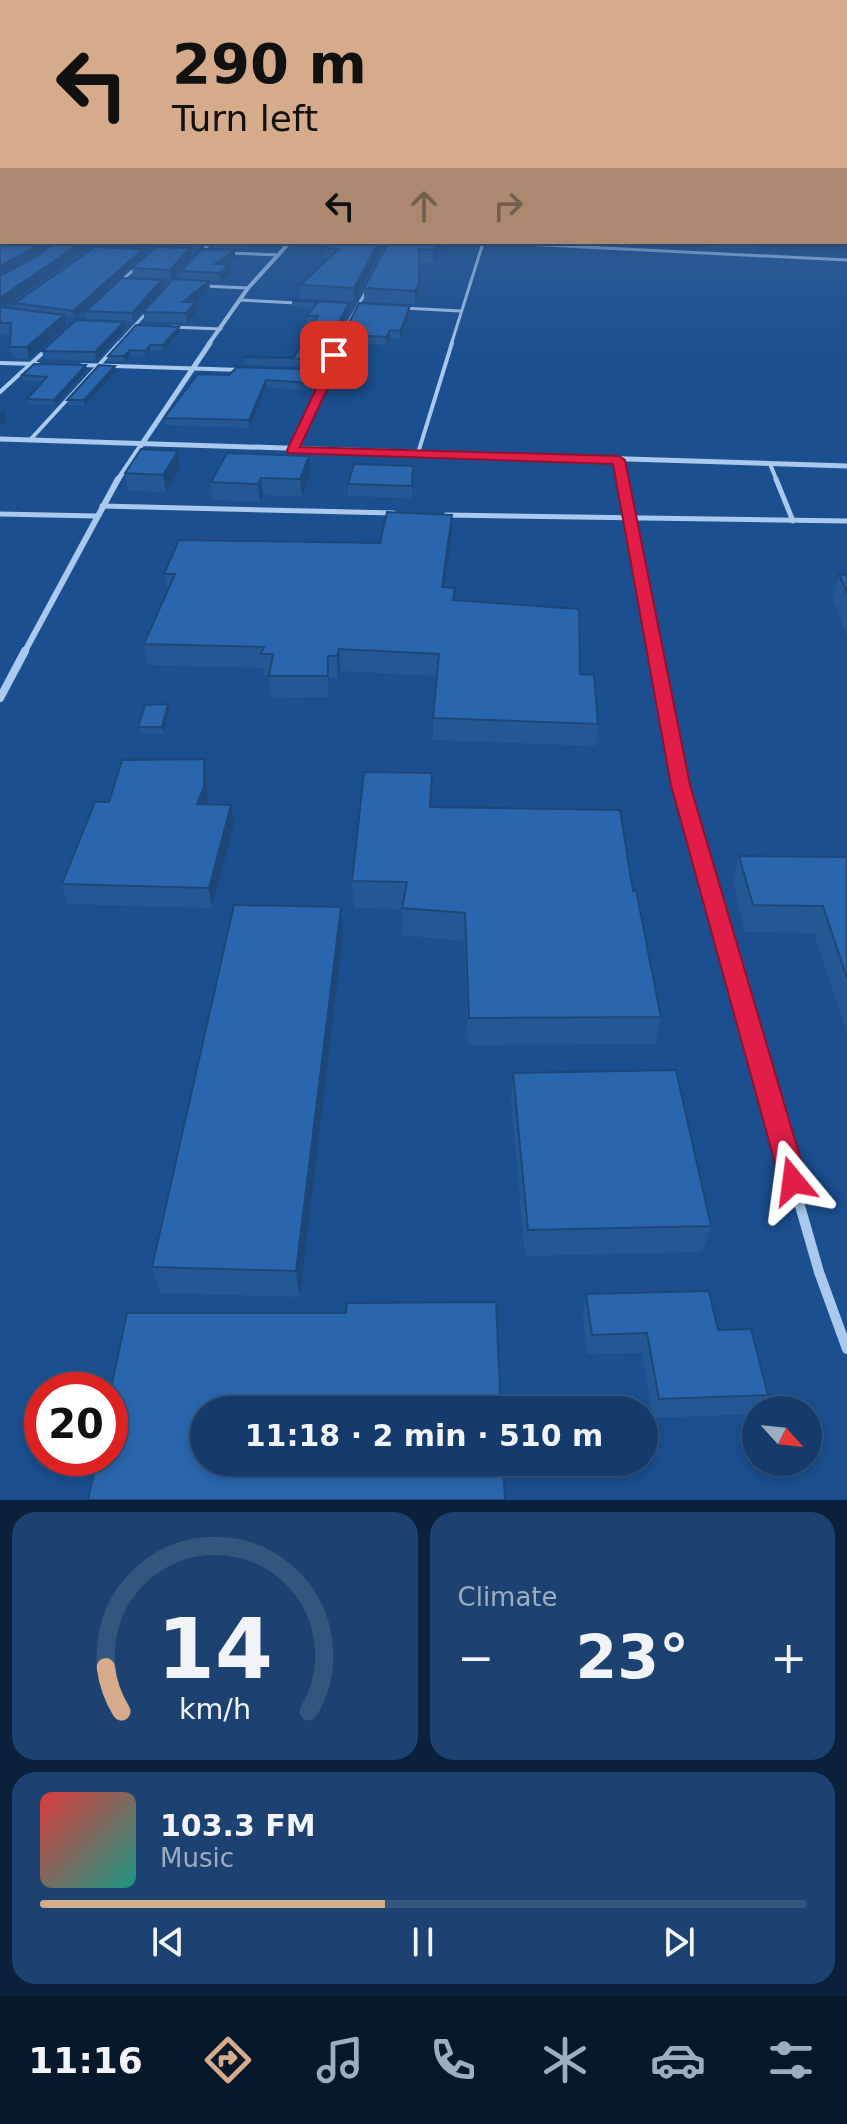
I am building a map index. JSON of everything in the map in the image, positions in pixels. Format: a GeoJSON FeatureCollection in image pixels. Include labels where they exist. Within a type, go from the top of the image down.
{"type":"FeatureCollection","features":[{"type":"Feature","properties":{"kind":"street"},"geometry":{"type":"LineString","coordinates":[[0,698],[96,516],[139,445],[248,288],[288,244]]}},
{"type":"Feature","properties":{"kind":"street"},"geometry":{"type":"LineString","coordinates":[[0,439],[847,466]]}},
{"type":"Feature","properties":{"kind":"lane"},"geometry":{"type":"LineString","coordinates":[[192,263],[209,244]]}},
{"type":"Feature","properties":{"kind":"lane"},"geometry":{"type":"LineString","coordinates":[[418,453],[481,244]]}},
{"type":"Feature","properties":{"kind":"lane"},"geometry":{"type":"LineString","coordinates":[[532,244],[847,260]]}},
{"type":"Feature","properties":{"kind":"lane"},"geometry":{"type":"LineString","coordinates":[[202,253],[279,255]]}},
{"type":"Feature","properties":{"kind":"lane"},"geometry":{"type":"LineString","coordinates":[[109,292],[143,261]]}},
{"type":"Feature","properties":{"kind":"lane"},"geometry":{"type":"LineString","coordinates":[[121,281],[134,282]]}},
{"type":"Feature","properties":{"kind":"lane"},"geometry":{"type":"LineString","coordinates":[[293,450],[330,372],[338,338],[372,282]]}},
{"type":"Feature","properties":{"kind":"lane"},"geometry":{"type":"LineString","coordinates":[[202,286],[248,288]]}},
{"type":"Feature","properties":{"kind":"lane"},"geometry":{"type":"LineString","coordinates":[[240,300],[303,303]]}},
{"type":"Feature","properties":{"kind":"lane"},"geometry":{"type":"LineString","coordinates":[[30,440],[153,305]]}},
{"type":"Feature","properties":{"kind":"lane"},"geometry":{"type":"LineString","coordinates":[[356,306],[371,307]]}},
{"type":"Feature","properties":{"kind":"lane"},"geometry":{"type":"LineString","coordinates":[[401,308],[460,311]]}},
{"type":"Feature","properties":{"kind":"lane"},"geometry":{"type":"LineString","coordinates":[[119,325],[149,327]]}},
{"type":"Feature","properties":{"kind":"lane"},"geometry":{"type":"LineString","coordinates":[[163,327],[221,329]]}},
{"type":"Feature","properties":{"kind":"lane"},"geometry":{"type":"LineString","coordinates":[[0,392],[53,344]]}},
{"type":"Feature","properties":{"kind":"lane"},"geometry":{"type":"LineString","coordinates":[[0,363],[44,364]]}},
{"type":"Feature","properties":{"kind":"lane"},"geometry":{"type":"LineString","coordinates":[[71,365],[254,370]]}},
{"type":"Feature","properties":{"kind":"lane"},"geometry":{"type":"LineString","coordinates":[[315,372],[330,372]]}},
{"type":"Feature","properties":{"kind":"lane"},"geometry":{"type":"LineString","coordinates":[[619,460],[680,785],[819,1272],[847,1349]]}},
{"type":"Feature","properties":{"kind":"lane"},"geometry":{"type":"LineString","coordinates":[[770,464],[793,521]]}},
{"type":"Feature","properties":{"kind":"lane"},"geometry":{"type":"LineString","coordinates":[[102,506],[408,514]]}},
{"type":"Feature","properties":{"kind":"lane"},"geometry":{"type":"LineString","coordinates":[[0,514],[96,516]]}},
{"type":"Feature","properties":{"kind":"lane"},"geometry":{"type":"LineString","coordinates":[[439,515],[847,521]]}},
{"type":"Feature","properties":{"kind":"building"},"geometry":{"type":"Polygon","coordinates":[[[0,244],[39,244],[34,248],[0,266],[0,244]]]}},
{"type":"Feature","properties":{"kind":"building"},"geometry":{"type":"Polygon","coordinates":[[[52,244],[79,244],[0,298],[0,276],[39,255],[52,244]]]}},
{"type":"Feature","properties":{"kind":"building"},"geometry":{"type":"Polygon","coordinates":[[[330,244],[378,244],[354,288],[300,285],[339,249],[325,248],[330,244]]]}},
{"type":"Feature","properties":{"kind":"building"},"geometry":{"type":"Polygon","coordinates":[[[388,244],[438,244],[433,250],[419,249],[419,283],[415,291],[364,288],[388,244]]]}},
{"type":"Feature","properties":{"kind":"building"},"geometry":{"type":"Polygon","coordinates":[[[95,247],[143,249],[73,311],[15,303],[95,247]]]}},
{"type":"Feature","properties":{"kind":"building"},"geometry":{"type":"Polygon","coordinates":[[[156,247],[190,248],[170,270],[132,268],[156,247]]]}},
{"type":"Feature","properties":{"kind":"building"},"geometry":{"type":"Polygon","coordinates":[[[202,249],[235,250],[215,264],[229,265],[219,273],[181,271],[202,249]]]}},
{"type":"Feature","properties":{"kind":"building"},"geometry":{"type":"Polygon","coordinates":[[[122,278],[162,280],[132,313],[86,311],[122,278]]]}},
{"type":"Feature","properties":{"kind":"building"},"geometry":{"type":"Polygon","coordinates":[[[173,279],[209,281],[183,302],[196,302],[186,313],[143,312],[173,279]]]}},
{"type":"Feature","properties":{"kind":"building"},"geometry":{"type":"Polygon","coordinates":[[[292,300],[349,303],[332,334],[326,359],[243,357],[294,357],[318,316],[307,316],[318,302],[292,300]]]}},
{"type":"Feature","properties":{"kind":"building"},"geometry":{"type":"Polygon","coordinates":[[[359,303],[410,306],[400,331],[390,330],[386,337],[350,335],[338,350],[342,336],[359,303]]]}},
{"type":"Feature","properties":{"kind":"building"},"geometry":{"type":"Polygon","coordinates":[[[0,307],[64,315],[27,347],[10,347],[11,323],[0,323],[0,307]]]}},
{"type":"Feature","properties":{"kind":"building"},"geometry":{"type":"Polygon","coordinates":[[[76,320],[124,322],[95,352],[42,351],[76,320]]]}},
{"type":"Feature","properties":{"kind":"building"},"geometry":{"type":"Polygon","coordinates":[[[136,325],[179,327],[163,345],[150,345],[145,351],[130,350],[124,356],[108,356],[136,325]]]}},
{"type":"Feature","properties":{"kind":"building"},"geometry":{"type":"Polygon","coordinates":[[[34,364],[86,365],[54,400],[27,399],[47,377],[22,375],[34,364]]]}},
{"type":"Feature","properties":{"kind":"building"},"geometry":{"type":"Polygon","coordinates":[[[99,365],[115,366],[84,400],[67,400],[99,365]]]}},
{"type":"Feature","properties":{"kind":"building"},"geometry":{"type":"Polygon","coordinates":[[[237,367],[322,370],[310,383],[266,380],[249,420],[164,418],[198,374],[229,375],[237,367]]]}},
{"type":"Feature","properties":{"kind":"building"},"geometry":{"type":"Polygon","coordinates":[[[141,449],[178,451],[163,475],[125,473],[141,449]]]}},
{"type":"Feature","properties":{"kind":"building"},"geometry":{"type":"Polygon","coordinates":[[[227,453],[309,456],[300,479],[261,478],[258,484],[211,482],[227,453]]]}},
{"type":"Feature","properties":{"kind":"building"},"geometry":{"type":"Polygon","coordinates":[[[354,464],[413,466],[412,486],[348,484],[354,464]]]}},
{"type":"Feature","properties":{"kind":"building"},"geometry":{"type":"Polygon","coordinates":[[[387,512],[452,515],[442,587],[455,588],[453,600],[579,609],[580,674],[594,675],[598,724],[433,718],[439,654],[339,649],[337,656],[328,656],[328,676],[269,676],[273,654],[261,654],[264,647],[144,644],[175,574],[164,574],[179,540],[380,543],[387,512]]]}},
{"type":"Feature","properties":{"kind":"building"},"geometry":{"type":"Polygon","coordinates":[[[839,574],[847,575],[847,593],[839,574]]]}},
{"type":"Feature","properties":{"kind":"building"},"geometry":{"type":"Polygon","coordinates":[[[168,704],[162,727],[138,727],[145,705],[168,704]]]}},
{"type":"Feature","properties":{"kind":"building"},"geometry":{"type":"Polygon","coordinates":[[[204,759],[204,787],[197,804],[231,805],[209,888],[62,884],[95,802],[109,802],[122,760],[204,759]]]}},
{"type":"Feature","properties":{"kind":"building"},"geometry":{"type":"Polygon","coordinates":[[[364,772],[432,773],[430,807],[620,810],[633,891],[636,890],[661,1017],[469,1018],[465,913],[402,908],[407,882],[352,881],[364,772]]]}},
{"type":"Feature","properties":{"kind":"building"},"geometry":{"type":"Polygon","coordinates":[[[739,856],[847,857],[847,978],[823,906],[753,905],[739,856]]]}},
{"type":"Feature","properties":{"kind":"building"},"geometry":{"type":"Polygon","coordinates":[[[234,905],[341,907],[296,1271],[152,1267],[234,905]]]}},
{"type":"Feature","properties":{"kind":"building"},"geometry":{"type":"Polygon","coordinates":[[[676,1070],[711,1226],[528,1230],[513,1073],[676,1070]]]}},
{"type":"Feature","properties":{"kind":"building"},"geometry":{"type":"Polygon","coordinates":[[[709,1291],[718,1330],[751,1329],[768,1395],[659,1399],[647,1333],[592,1335],[586,1294],[709,1291]]]}},
{"type":"Feature","properties":{"kind":"building"},"geometry":{"type":"Polygon","coordinates":[[[496,1302],[500,1396],[190,1396],[190,1476],[504,1476],[505,1500],[88,1500],[93,1476],[128,1476],[128,1372],[114,1372],[127,1313],[346,1313],[347,1303],[496,1302]]]}},
{"type":"Feature","properties":{"kind":"route"},"geometry":{"type":"LineString","coordinates":[[334,355],[330,372],[293,450],[619,460],[680,785],[793,1181]]}}]}
